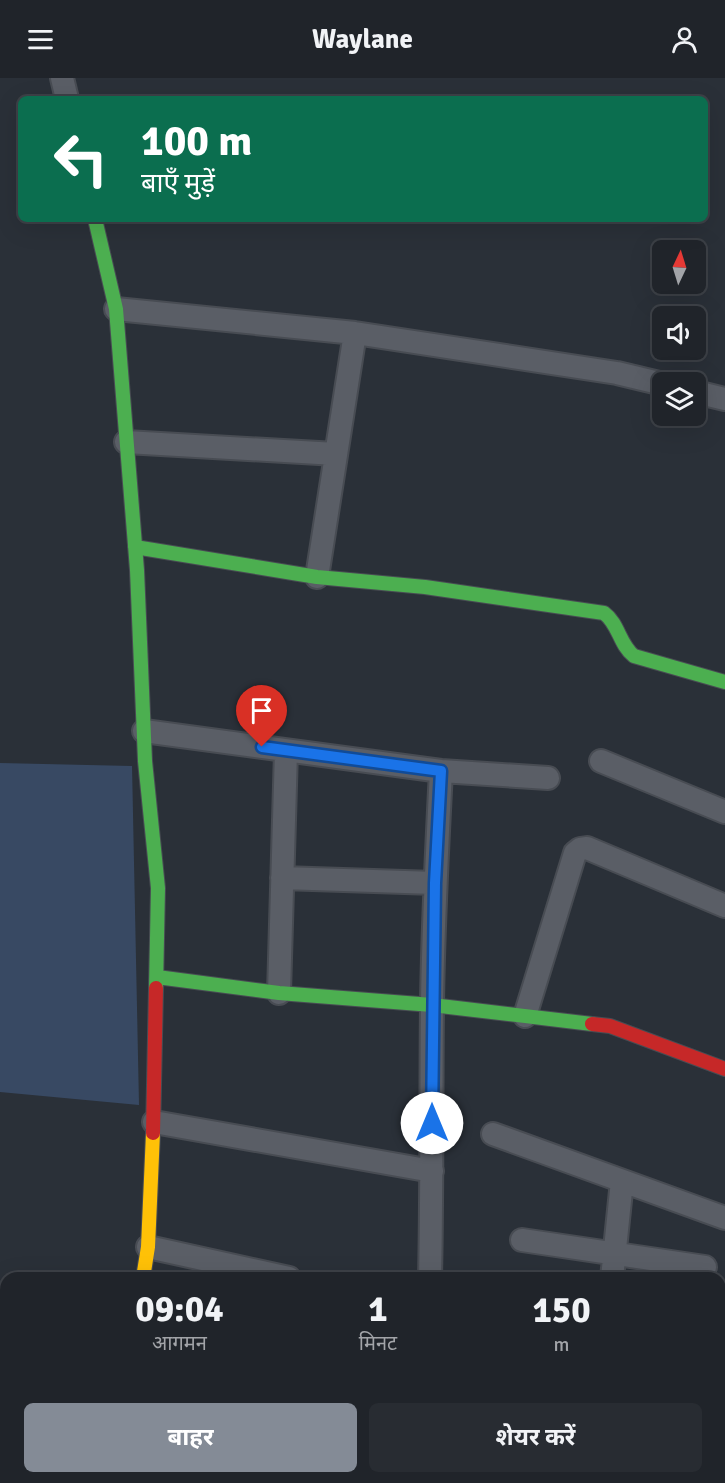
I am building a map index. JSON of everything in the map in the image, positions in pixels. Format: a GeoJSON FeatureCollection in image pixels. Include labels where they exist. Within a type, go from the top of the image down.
{"type":"FeatureCollection","features":[{"type":"Feature","properties":{"kind":"street"},"geometry":{"type":"LineString","coordinates":[[62,78],[66,96]]}},
{"type":"Feature","properties":{"kind":"street"},"geometry":{"type":"LineString","coordinates":[[96,222],[116,309],[135,547],[144,731],[158,888],[154,1122],[148,1247],[144,1272]]}},
{"type":"Feature","properties":{"kind":"street"},"geometry":{"type":"LineString","coordinates":[[116,309],[355,333],[617,373],[652,381]]}},
{"type":"Feature","properties":{"kind":"street"},"geometry":{"type":"LineString","coordinates":[[317,577],[355,333]]}},
{"type":"Feature","properties":{"kind":"street"},"geometry":{"type":"LineString","coordinates":[[706,394],[725,399]]}},
{"type":"Feature","properties":{"kind":"street"},"geometry":{"type":"LineString","coordinates":[[126,442],[336,454]]}},
{"type":"Feature","properties":{"kind":"street"},"geometry":{"type":"LineString","coordinates":[[135,547],[317,577],[425,587],[604,613],[614,620],[620,641],[626,651],[634,656],[725,682]]}},
{"type":"Feature","properties":{"kind":"street"},"geometry":{"type":"LineString","coordinates":[[144,731],[441,771],[548,778]]}},
{"type":"Feature","properties":{"kind":"street"},"geometry":{"type":"LineString","coordinates":[[279,993],[286,751]]}},
{"type":"Feature","properties":{"kind":"street"},"geometry":{"type":"LineString","coordinates":[[601,761],[725,812]]}},
{"type":"Feature","properties":{"kind":"street"},"geometry":{"type":"LineString","coordinates":[[430,1272],[432,1005],[441,771]]}},
{"type":"Feature","properties":{"kind":"street"},"geometry":{"type":"LineString","coordinates":[[525,1016],[575,853],[580,849],[587,849],[725,906]]}},
{"type":"Feature","properties":{"kind":"street"},"geometry":{"type":"LineString","coordinates":[[282,878],[435,883]]}},
{"type":"Feature","properties":{"kind":"street"},"geometry":{"type":"LineString","coordinates":[[157,977],[279,993],[432,1005],[610,1026],[725,1069]]}},
{"type":"Feature","properties":{"kind":"street"},"geometry":{"type":"LineString","coordinates":[[154,1122],[432,1171]]}},
{"type":"Feature","properties":{"kind":"street"},"geometry":{"type":"LineString","coordinates":[[493,1134],[725,1218]]}},
{"type":"Feature","properties":{"kind":"street"},"geometry":{"type":"LineString","coordinates":[[612,1272],[622,1181]]}},
{"type":"Feature","properties":{"kind":"street"},"geometry":{"type":"LineString","coordinates":[[522,1240],[705,1268]]}},
{"type":"Feature","properties":{"kind":"street"},"geometry":{"type":"LineString","coordinates":[[148,1247],[262,1272]]}},
{"type":"Feature","properties":{"kind":"water"},"geometry":{"type":"Polygon","coordinates":[[[0,763],[132,766],[139,1105],[0,1092],[0,763]]]}},
{"type":"Feature","properties":{"kind":"traffic: fast"},"geometry":{"type":"LineString","coordinates":[[96,222],[116,309],[137,570],[145,761],[158,888],[156,988]]}},
{"type":"Feature","properties":{"kind":"traffic: fast"},"geometry":{"type":"LineString","coordinates":[[135,547],[317,577],[425,587],[604,613],[634,656],[725,682]]}},
{"type":"Feature","properties":{"kind":"traffic: fast"},"geometry":{"type":"LineString","coordinates":[[157,977],[279,993],[432,1005],[592,1024]]}},
{"type":"Feature","properties":{"kind":"traffic: slow"},"geometry":{"type":"LineString","coordinates":[[144,1272],[148,1247],[153,1133]]}},
{"type":"Feature","properties":{"kind":"traffic: jam"},"geometry":{"type":"LineString","coordinates":[[153,1133],[156,988]]}},
{"type":"Feature","properties":{"kind":"traffic: jam"},"geometry":{"type":"LineString","coordinates":[[592,1024],[610,1026],[725,1069]]}},
{"type":"Feature","properties":{"kind":"route"},"geometry":{"type":"LineString","coordinates":[[262,747],[441,771],[435,883],[432,1123]]}}]}
